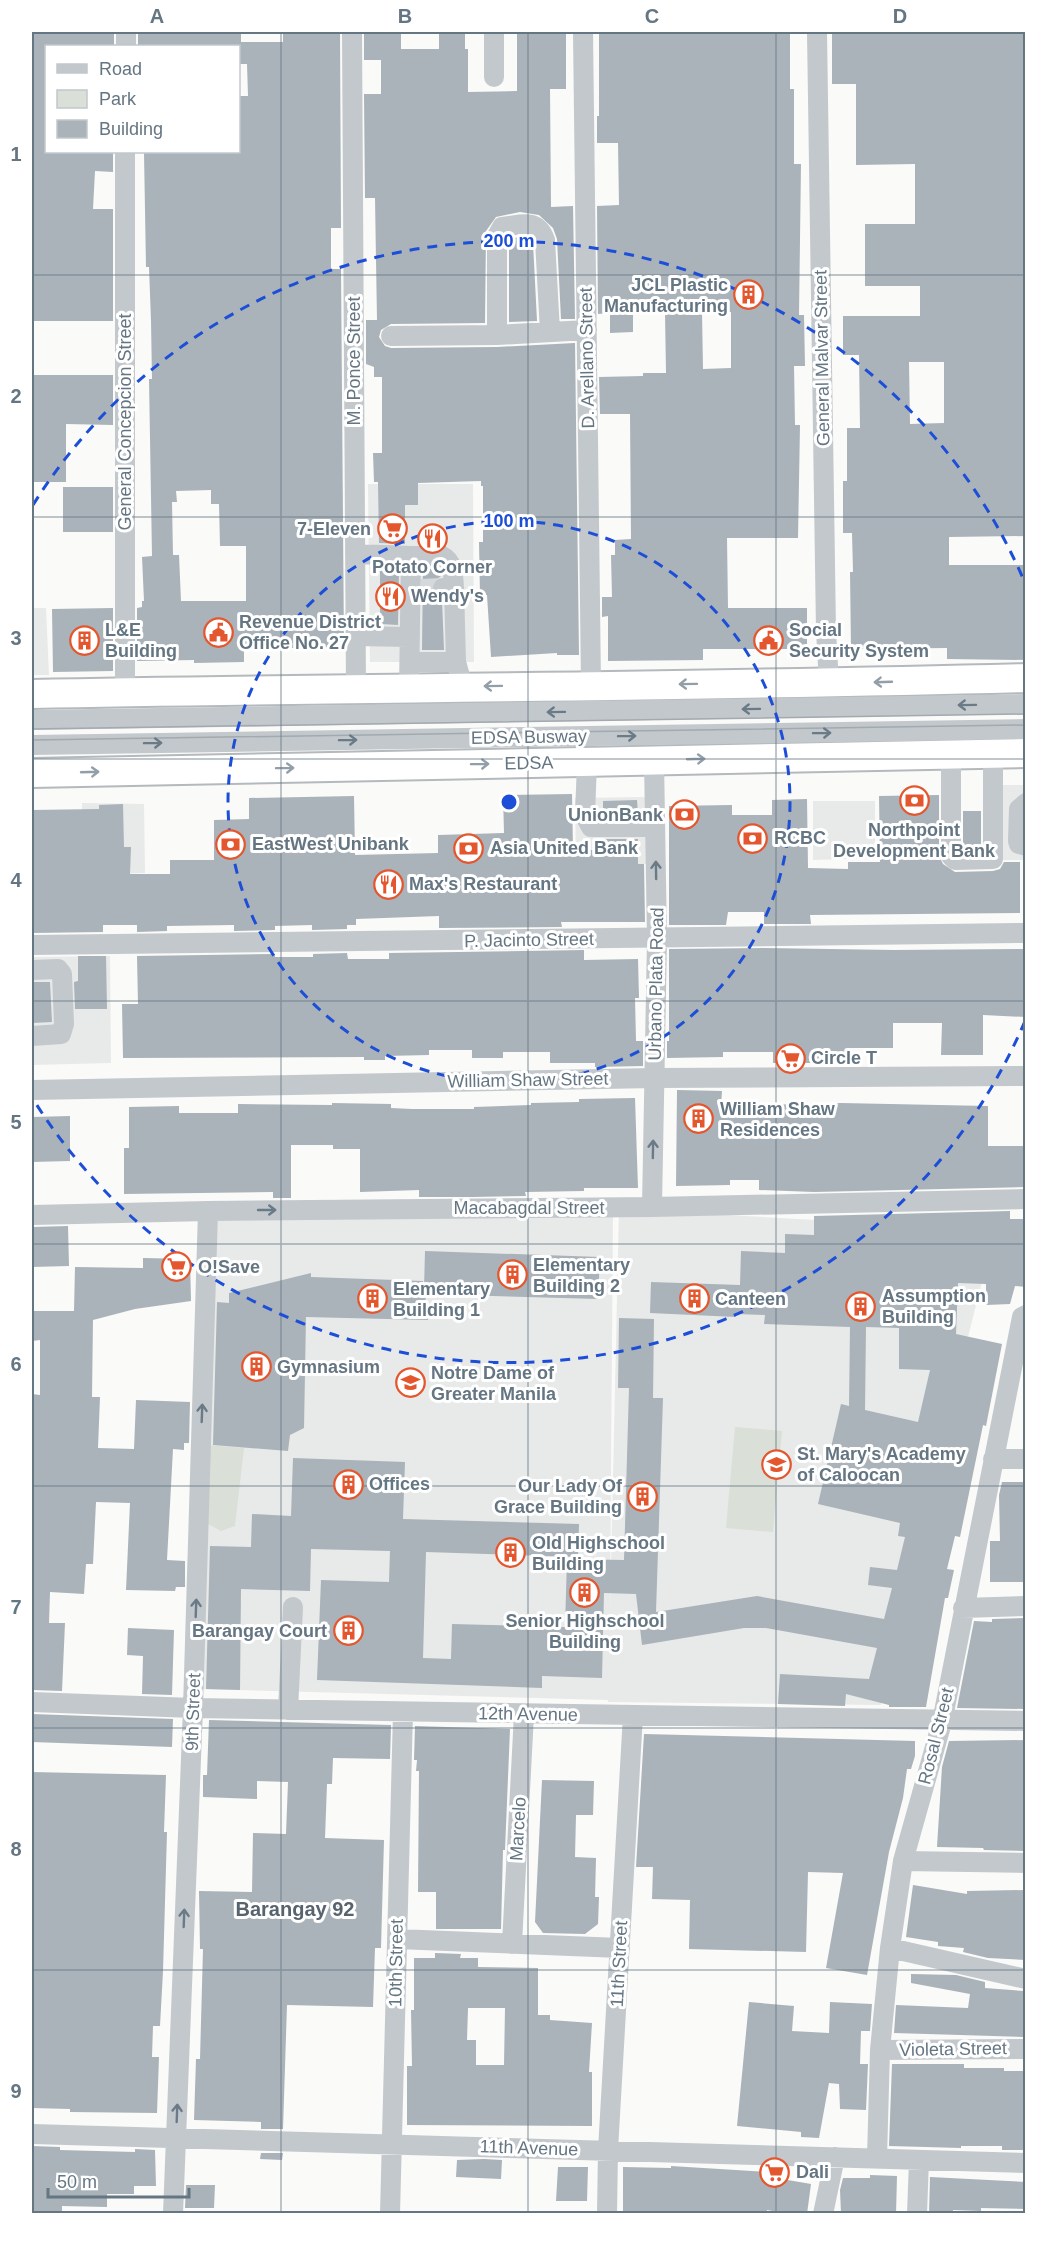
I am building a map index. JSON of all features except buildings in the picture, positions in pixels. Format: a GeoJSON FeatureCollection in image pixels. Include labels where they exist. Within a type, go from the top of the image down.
{"type":"FeatureCollection","features":[{"type":"Feature","properties":{"kind":"highway"},"geometry":{"type":"LineString","coordinates":[[32,694],[356,691],[410,675],[459,674],[591,686],[829,684],[1026,678]]}},
{"type":"Feature","properties":{"kind":"highway"},"geometry":{"type":"LineString","coordinates":[[32,709],[104,705],[409,700],[459,674]]}},
{"type":"Feature","properties":{"kind":"highway","name":"EDSA"},"geometry":{"type":"LineString","coordinates":[[32,773],[1026,753]]}},
{"type":"Feature","properties":{"kind":"street","name":"M. Ponce Street"},"geometry":{"type":"LineString","coordinates":[[352,32],[356,691]]}},
{"type":"Feature","properties":{"kind":"street"},"geometry":{"type":"LineString","coordinates":[[494,32],[494,77]]}},
{"type":"Feature","properties":{"kind":"street","name":"D. Arellano Street"},"geometry":{"type":"LineString","coordinates":[[583,32],[591,686]]}},
{"type":"Feature","properties":{"kind":"street","name":"General Malvar Street"},"geometry":{"type":"LineString","coordinates":[[817,32],[825,619],[829,684]]}},
{"type":"Feature","properties":{"kind":"street","name":"General Concepcion Street"},"geometry":{"type":"LineString","coordinates":[[125,153],[125,693]]}},
{"type":"Feature","properties":{"kind":"street"},"geometry":{"type":"LineString","coordinates":[[497,335],[497,236],[502,228],[528,224],[542,229],[545,240],[550,332]]}},
{"type":"Feature","properties":{"kind":"street"},"geometry":{"type":"LineString","coordinates":[[391,336],[497,335],[587,330]]}},
{"type":"Feature","properties":{"kind":"street"},"geometry":{"type":"LineString","coordinates":[[355,554],[442,556],[446,558],[451,565],[449,588],[459,674]]}},
{"type":"Feature","properties":{"kind":"street"},"geometry":{"type":"LineString","coordinates":[[410,675],[410,637],[416,589],[411,556]]}},
{"type":"Feature","properties":{"kind":"street"},"geometry":{"type":"LineString","coordinates":[[355,636],[410,637]]}},
{"type":"Feature","properties":{"kind":"street","name":"EDSA Busway"},"geometry":{"type":"LineString","coordinates":[[32,720],[1026,704]]}},
{"type":"Feature","properties":{"kind":"street"},"geometry":{"type":"LineString","coordinates":[[780,708],[781,733]]}},
{"type":"Feature","properties":{"kind":"street","name":"EDSA Busway"},"geometry":{"type":"LineString","coordinates":[[32,745],[1026,729]]}},
{"type":"Feature","properties":{"kind":"street"},"geometry":{"type":"LineString","coordinates":[[951,753],[951,856],[955,860],[993,859],[993,753]]}},
{"type":"Feature","properties":{"kind":"street","name":"Urbano Plata Road"},"geometry":{"type":"LineString","coordinates":[[652,1207],[657,939],[654,760]]}},
{"type":"Feature","properties":{"kind":"street"},"geometry":{"type":"LineString","coordinates":[[587,762],[585,816],[591,827],[655,827]]}},
{"type":"Feature","properties":{"kind":"street"},"geometry":{"type":"LineString","coordinates":[[1026,803],[1019,809],[1018,841],[1026,846]]}},
{"type":"Feature","properties":{"kind":"street","name":"P. Jacinto Street"},"geometry":{"type":"LineString","coordinates":[[32,945],[1026,933]]}},
{"type":"Feature","properties":{"kind":"street"},"geometry":{"type":"LineString","coordinates":[[32,970],[58,969],[62,974],[64,1024],[61,1034],[32,1036]]}},
{"type":"Feature","properties":{"kind":"street","name":"William Shaw Street"},"geometry":{"type":"LineString","coordinates":[[32,1090],[655,1078],[1026,1076]]}},
{"type":"Feature","properties":{"kind":"street","name":"Macabagdal Street"},"geometry":{"type":"LineString","coordinates":[[32,1215],[652,1207],[1026,1199]]}},
{"type":"Feature","properties":{"kind":"street","name":"9th Street"},"geometry":{"type":"LineString","coordinates":[[173,2214],[193,1708],[208,1211]]}},
{"type":"Feature","properties":{"kind":"street","name":"Rosal Street"},"geometry":{"type":"LineString","coordinates":[[877,2158],[880,2050],[890,1948],[903,1861],[942,1722],[993,1459],[1024,1316]]}},
{"type":"Feature","properties":{"kind":"street"},"geometry":{"type":"LineString","coordinates":[[993,1459],[1026,1459]]}},
{"type":"Feature","properties":{"kind":"street"},"geometry":{"type":"LineString","coordinates":[[963,1608],[1026,1606]]}},
{"type":"Feature","properties":{"kind":"street"},"geometry":{"type":"LineString","coordinates":[[288,1710],[293,1607]]}},
{"type":"Feature","properties":{"kind":"street","name":"12th Avenue"},"geometry":{"type":"LineString","coordinates":[[32,1702],[288,1710],[942,1722],[1026,1721]]}},
{"type":"Feature","properties":{"kind":"street","name":"10th Street"},"geometry":{"type":"LineString","coordinates":[[390,2214],[403,1712]]}},
{"type":"Feature","properties":{"kind":"street","name":"Marcelo"},"geometry":{"type":"LineString","coordinates":[[512,1944],[524,1714]]}},
{"type":"Feature","properties":{"kind":"street","name":"11th Street"},"geometry":{"type":"LineString","coordinates":[[607,2214],[608,2150],[633,1715]]}},
{"type":"Feature","properties":{"kind":"street"},"geometry":{"type":"LineString","coordinates":[[903,1861],[1026,1863]]}},
{"type":"Feature","properties":{"kind":"street"},"geometry":{"type":"LineString","coordinates":[[397,1939],[620,1948]]}},
{"type":"Feature","properties":{"kind":"street"},"geometry":{"type":"LineString","coordinates":[[890,1948],[1026,1979]]}},
{"type":"Feature","properties":{"kind":"street","name":"Violeta Street"},"geometry":{"type":"LineString","coordinates":[[880,2050],[1026,2049]]}},
{"type":"Feature","properties":{"kind":"street","name":"11th Avenue"},"geometry":{"type":"LineString","coordinates":[[32,2134],[1026,2163]]}},
{"type":"Feature","properties":{"kind":"street"},"geometry":{"type":"LineString","coordinates":[[822,2214],[835,2157]]}},
{"type":"Feature","properties":{"kind":"street"},"geometry":{"type":"LineString","coordinates":[[917,2214],[919,2160]]}},
{"type":"Feature","properties":{"kind":"shaded area"},"geometry":{"type":"Polygon","coordinates":[[[368,484],[473,484],[474,662],[370,662],[368,484]]]}},
{"type":"Feature","properties":{"kind":"shaded area"},"geometry":{"type":"Polygon","coordinates":[[[32,608],[46,608],[49,675],[32,675],[32,608]]]}},
{"type":"Feature","properties":{"kind":"shaded area"},"geometry":{"type":"Polygon","coordinates":[[[993,785],[1025,785],[1025,860],[994,860],[993,785]]]}},
{"type":"Feature","properties":{"kind":"shaded area"},"geometry":{"type":"Polygon","coordinates":[[[647,797],[648,864],[576,865],[575,798],[647,797]]]}},
{"type":"Feature","properties":{"kind":"shaded area"},"geometry":{"type":"Polygon","coordinates":[[[813,801],[875,801],[875,858],[813,860],[813,801]]]}},
{"type":"Feature","properties":{"kind":"shaded area"},"geometry":{"type":"Polygon","coordinates":[[[82,803],[144,804],[145,873],[82,875],[82,803]]]}},
{"type":"Feature","properties":{"kind":"shaded area"},"geometry":{"type":"Polygon","coordinates":[[[110,956],[111,1063],[32,1065],[32,957],[110,956]]]}},
{"type":"Feature","properties":{"kind":"shaded area"},"geometry":{"type":"Polygon","coordinates":[[[619,1209],[995,1230],[947,1420],[881,1705],[608,1702],[608,1700],[200,1689],[214,1219],[613,1211],[610,1610],[619,1209]]]}},
{"type":"Feature","properties":{"kind":"green space"},"geometry":{"type":"Polygon","coordinates":[[[735,1427],[782,1431],[773,1532],[726,1528],[735,1427]]]}},
{"type":"Feature","properties":{"kind":"green space"},"geometry":{"type":"Polygon","coordinates":[[[207,1445],[244,1448],[235,1526],[221,1531],[206,1523],[207,1445]]]}},
{"type":"Feature","properties":{"kind":"tunnel"},"geometry":{"type":"LineString","coordinates":[[421,589],[443,588]]}},
{"type":"Feature","properties":{"kind":"tram line"},"geometry":{"type":"LineString","coordinates":[[32,729],[1026,714]]}},
{"type":"Feature","properties":{"kind":"tram line"},"geometry":{"type":"LineString","coordinates":[[32,740],[1026,725]]}},
{"type":"Feature","properties":{"kind":"place","name":"JCL Plastic Manufacturing"},"geometry":{"type":"Point","coordinates":[749,295]}},
{"type":"Feature","properties":{"kind":"place","name":"7-Eleven"},"geometry":{"type":"Point","coordinates":[392,529]}},
{"type":"Feature","properties":{"kind":"place","name":"Potato Corner"},"geometry":{"type":"Point","coordinates":[432,538]}},
{"type":"Feature","properties":{"kind":"place","name":"Wendy's"},"geometry":{"type":"Point","coordinates":[390,596]}},
{"type":"Feature","properties":{"kind":"place","name":"Revenue District Office No. 27"},"geometry":{"type":"Point","coordinates":[218,632]}},
{"type":"Feature","properties":{"kind":"place","name":"L&E Building"},"geometry":{"type":"Point","coordinates":[84,640]}},
{"type":"Feature","properties":{"kind":"place","name":"Social Security System"},"geometry":{"type":"Point","coordinates":[768,640]}},
{"type":"Feature","properties":{"kind":"place","name":"Northpoint Development Bank"},"geometry":{"type":"Point","coordinates":[914,801]}},
{"type":"Feature","properties":{"kind":"place","name":"UnionBank"},"geometry":{"type":"Point","coordinates":[684,815]}},
{"type":"Feature","properties":{"kind":"place","name":"RCBC"},"geometry":{"type":"Point","coordinates":[753,838]}},
{"type":"Feature","properties":{"kind":"place","name":"EastWest Unibank"},"geometry":{"type":"Point","coordinates":[231,844]}},
{"type":"Feature","properties":{"kind":"place","name":"Asia United Bank"},"geometry":{"type":"Point","coordinates":[469,848]}},
{"type":"Feature","properties":{"kind":"place","name":"Max's Restaurant"},"geometry":{"type":"Point","coordinates":[388,884]}},
{"type":"Feature","properties":{"kind":"place","name":"Circle T"},"geometry":{"type":"Point","coordinates":[790,1058]}},
{"type":"Feature","properties":{"kind":"place","name":"William Shaw Residences"},"geometry":{"type":"Point","coordinates":[699,1119]}},
{"type":"Feature","properties":{"kind":"place","name":"O!Save"},"geometry":{"type":"Point","coordinates":[177,1267]}},
{"type":"Feature","properties":{"kind":"place","name":"Elementary Building 2"},"geometry":{"type":"Point","coordinates":[512,1275]}},
{"type":"Feature","properties":{"kind":"place","name":"Elementary Building 1"},"geometry":{"type":"Point","coordinates":[372,1299]}},
{"type":"Feature","properties":{"kind":"place","name":"Canteen"},"geometry":{"type":"Point","coordinates":[694,1299]}},
{"type":"Feature","properties":{"kind":"place","name":"Assumption Building"},"geometry":{"type":"Point","coordinates":[861,1306]}},
{"type":"Feature","properties":{"kind":"place","name":"Gymnasium"},"geometry":{"type":"Point","coordinates":[256,1367]}},
{"type":"Feature","properties":{"kind":"place","name":"Notre Dame of Greater Manila"},"geometry":{"type":"Point","coordinates":[410,1383]}},
{"type":"Feature","properties":{"kind":"place","name":"St. Mary's Academy of Caloocan"},"geometry":{"type":"Point","coordinates":[776,1464]}},
{"type":"Feature","properties":{"kind":"place","name":"Offices"},"geometry":{"type":"Point","coordinates":[348,1484]}},
{"type":"Feature","properties":{"kind":"place","name":"Our Lady Of Grace Building"},"geometry":{"type":"Point","coordinates":[643,1496]}},
{"type":"Feature","properties":{"kind":"place","name":"Old Highschool Building"},"geometry":{"type":"Point","coordinates":[511,1553]}},
{"type":"Feature","properties":{"kind":"place","name":"Senior Highschool Building"},"geometry":{"type":"Point","coordinates":[585,1592]}},
{"type":"Feature","properties":{"kind":"place","name":"Barangay Court"},"geometry":{"type":"Point","coordinates":[348,1631]}},
{"type":"Feature","properties":{"kind":"place","name":"Dali"},"geometry":{"type":"Point","coordinates":[775,2172]}},
{"type":"Feature","properties":{"kind":"district","name":"Barangay 92"},"geometry":{"type":"Point","coordinates":[295,1909]}}]}
